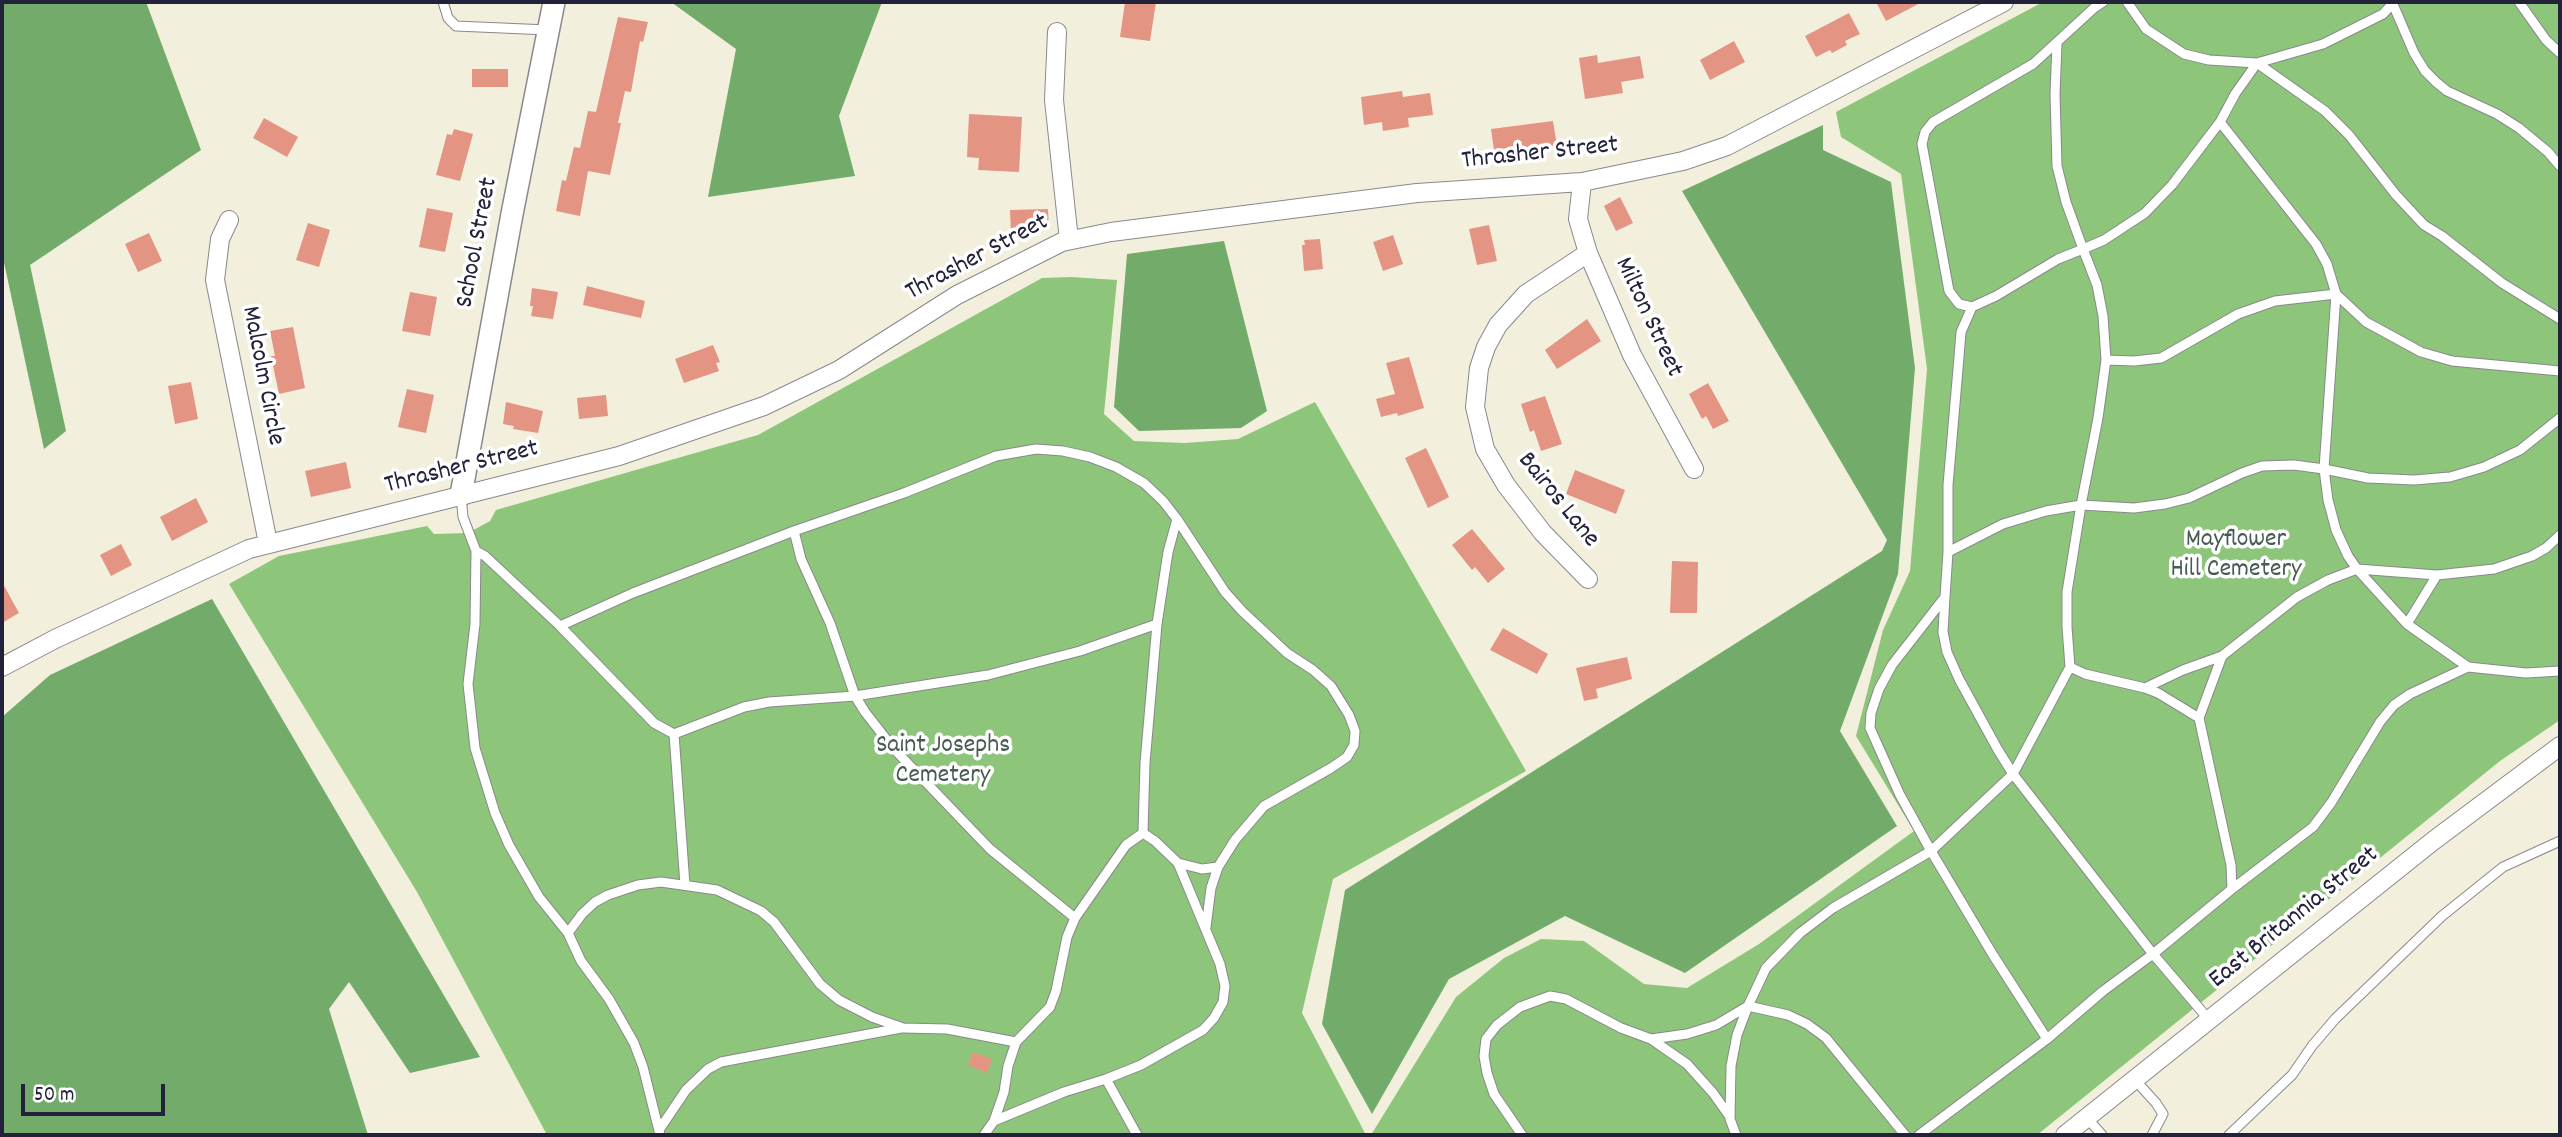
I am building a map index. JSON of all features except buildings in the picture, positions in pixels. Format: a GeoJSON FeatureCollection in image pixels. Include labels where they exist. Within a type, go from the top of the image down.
{"type":"FeatureCollection","features":[{"type":"Feature","properties":{"kind":"street","name":"School Street"},"geometry":{"type":"LineString","coordinates":[[461,495],[554,2]]}},
{"type":"Feature","properties":{"kind":"street","name":"Thrasher Street"},"geometry":{"type":"LineString","coordinates":[[2,667],[55,639],[230,557],[268,543],[619,456],[764,406],[839,370],[957,295],[1052,246],[1069,240],[1124,230],[1417,193],[1582,182],[1683,162],[1727,146],[2004,2]]}},
{"type":"Feature","properties":{"kind":"street"},"geometry":{"type":"LineString","coordinates":[[1057,32],[1054,100],[1069,240]]}},
{"type":"Feature","properties":{"kind":"street","name":"Milton Street"},"geometry":{"type":"LineString","coordinates":[[1582,182],[1578,219],[1588,253],[1632,355],[1694,470]]}},
{"type":"Feature","properties":{"kind":"street","name":"Malcolm Circle"},"geometry":{"type":"LineString","coordinates":[[229,220],[220,239],[215,280],[268,543]]}},
{"type":"Feature","properties":{"kind":"street","name":"Bairos Lane"},"geometry":{"type":"LineString","coordinates":[[1588,253],[1526,294],[1498,325],[1479,368],[1475,407],[1485,449],[1506,485],[1543,533],[1588,579]]}},
{"type":"Feature","properties":{"kind":"street","name":"East Britannia Street"},"geometry":{"type":"LineString","coordinates":[[2065,1135],[2433,841],[2560,746]]}},
{"type":"Feature","properties":{"kind":"lane"},"geometry":{"type":"LineString","coordinates":[[443,2],[448,18],[456,26],[549,30]]}},
{"type":"Feature","properties":{"kind":"lane"},"geometry":{"type":"LineString","coordinates":[[2103,2],[2057,44],[2010,79],[1933,122],[1925,132],[1922,144],[1949,291],[1959,304],[1972,307],[1996,296],[2058,259],[2104,240],[2145,213],[2172,185],[2220,122],[2235,94],[2257,63]]}},
{"type":"Feature","properties":{"kind":"lane"},"geometry":{"type":"LineString","coordinates":[[2127,2],[2146,29],[2184,54],[2209,60],[2257,63],[2323,44],[2383,14],[2393,2],[2414,52],[2425,71],[2436,82],[2446,91],[2497,114],[2519,128],[2548,152],[2560,166]]}},
{"type":"Feature","properties":{"kind":"lane"},"geometry":{"type":"LineString","coordinates":[[2519,2],[2546,40],[2560,53]]}},
{"type":"Feature","properties":{"kind":"lane"},"geometry":{"type":"LineString","coordinates":[[1730,1119],[1731,1066],[1737,1035],[1766,968],[1800,933],[1833,908],[1931,851],[2013,774],[2070,667],[2067,592],[2106,360],[2103,316],[2097,285],[2066,202],[2057,166],[2057,44]]}},
{"type":"Feature","properties":{"kind":"lane"},"geometry":{"type":"LineString","coordinates":[[2257,63],[2325,111],[2349,135],[2396,195],[2424,225],[2502,283],[2560,319]]}},
{"type":"Feature","properties":{"kind":"lane"},"geometry":{"type":"LineString","coordinates":[[2220,122],[2316,244],[2328,264],[2336,295],[2325,469],[2328,500],[2347,556],[2407,624],[2468,667],[2526,673],[2560,671]]}},
{"type":"Feature","properties":{"kind":"lane"},"geometry":{"type":"LineString","coordinates":[[2106,360],[2161,358],[2249,310],[2275,301],[2336,295],[2366,322],[2421,352],[2462,363],[2560,371]]}},
{"type":"Feature","properties":{"kind":"lane"},"geometry":{"type":"LineString","coordinates":[[1972,307],[1961,332],[1948,485],[1948,552],[1943,632],[1947,652],[1979,716],[2013,774],[2153,954],[2210,1021]]}},
{"type":"Feature","properties":{"kind":"lane"},"geometry":{"type":"LineString","coordinates":[[1948,552],[1983,532],[2013,520],[2081,505],[2134,508],[2165,504],[2189,498],[2262,466],[2294,465],[2368,478],[2414,480],[2450,477],[2484,467],[2520,450],[2560,418]]}},
{"type":"Feature","properties":{"kind":"lane"},"geometry":{"type":"LineString","coordinates":[[560,626],[633,593],[794,531],[904,493],[996,456],[1036,449],[1063,451],[1116,467],[1144,483],[1163,500],[1225,592],[1287,653],[1331,686],[1349,715],[1355,731],[1354,745],[1347,757],[1264,806],[1235,840],[1218,867],[1211,888],[1206,929]]}},
{"type":"Feature","properties":{"kind":"lane"},"geometry":{"type":"LineString","coordinates":[[461,495],[463,517],[476,551],[475,624],[468,684],[475,748],[495,813],[509,845],[539,897],[568,933],[582,961],[609,999],[634,1043],[660,1133]]}},
{"type":"Feature","properties":{"kind":"lane"},"geometry":{"type":"LineString","coordinates":[[1143,833],[1146,750],[1157,624],[1168,552],[1177,519]]}},
{"type":"Feature","properties":{"kind":"lane"},"geometry":{"type":"LineString","coordinates":[[794,531],[801,559],[830,624],[855,696],[893,748],[990,849],[1075,918]]}},
{"type":"Feature","properties":{"kind":"lane"},"geometry":{"type":"LineString","coordinates":[[2145,688],[2222,656],[2297,597],[2328,580],[2357,569],[2437,575],[2494,569],[2546,548],[2560,535]]}},
{"type":"Feature","properties":{"kind":"lane"},"geometry":{"type":"LineString","coordinates":[[476,551],[485,556],[560,626],[654,723],[674,734],[757,705],[855,696],[988,675],[1080,651],[1157,624]]}},
{"type":"Feature","properties":{"kind":"lane"},"geometry":{"type":"LineString","coordinates":[[2407,624],[2437,575]]}},
{"type":"Feature","properties":{"kind":"lane"},"geometry":{"type":"LineString","coordinates":[[1945,597],[1892,665],[1879,689],[1871,713],[1870,728],[1900,795],[1931,851],[2047,1039]]}},
{"type":"Feature","properties":{"kind":"lane"},"geometry":{"type":"LineString","coordinates":[[2222,656],[2199,718],[2231,865],[2232,889]]}},
{"type":"Feature","properties":{"kind":"lane"},"geometry":{"type":"LineString","coordinates":[[2070,667],[2085,674],[2158,693],[2199,718]]}},
{"type":"Feature","properties":{"kind":"lane"},"geometry":{"type":"LineString","coordinates":[[1919,1135],[2047,1039],[2103,991],[2313,827],[2331,803],[2380,722],[2394,705],[2410,694],[2468,667]]}},
{"type":"Feature","properties":{"kind":"lane"},"geometry":{"type":"LineString","coordinates":[[674,734],[685,885]]}},
{"type":"Feature","properties":{"kind":"lane"},"geometry":{"type":"LineString","coordinates":[[994,1121],[1064,1092],[1141,1065],[1203,1030],[1223,1002],[1225,986],[1220,964],[1178,863],[1143,833]]}},
{"type":"Feature","properties":{"kind":"lane"},"geometry":{"type":"LineString","coordinates":[[984,1135],[994,1121],[1004,1092],[1008,1066],[1016,1042],[1050,1007],[1067,937],[1075,918],[1126,845],[1143,833]]}},
{"type":"Feature","properties":{"kind":"lane"},"geometry":{"type":"LineString","coordinates":[[2229,1135],[2292,1075],[2312,1046],[2335,1020],[2442,916],[2504,867],[2560,841]]}},
{"type":"Feature","properties":{"kind":"lane"},"geometry":{"type":"LineString","coordinates":[[1178,863],[1202,869],[1218,867]]}},
{"type":"Feature","properties":{"kind":"lane"},"geometry":{"type":"LineString","coordinates":[[568,933],[595,902],[621,889],[661,882],[717,890],[761,911],[774,922],[807,970],[839,1000],[872,1017],[903,1028]]}},
{"type":"Feature","properties":{"kind":"lane"},"geometry":{"type":"LineString","coordinates":[[1522,1135],[1494,1094],[1484,1056],[1486,1039],[1507,1016],[1533,1001],[1550,996],[1566,999],[1621,1028],[1651,1039],[1687,1064],[1713,1093],[1730,1119],[1736,1135]]}},
{"type":"Feature","properties":{"kind":"lane"},"geometry":{"type":"LineString","coordinates":[[1651,1039],[1687,1034],[1716,1025],[1748,1006],[1788,1015],[1807,1024],[1826,1038],[1905,1135]]}},
{"type":"Feature","properties":{"kind":"lane"},"geometry":{"type":"LineString","coordinates":[[660,1133],[686,1090],[708,1069],[721,1062],[903,1028],[947,1029],[1016,1042]]}},
{"type":"Feature","properties":{"kind":"lane"},"geometry":{"type":"LineString","coordinates":[[1107,1079],[1137,1135]]}},
{"type":"Feature","properties":{"kind":"lane"},"geometry":{"type":"LineString","coordinates":[[2135,1080],[2163,1114],[2152,1135]]}},
{"type":"Feature","properties":{"kind":"lane"},"geometry":{"type":"LineString","coordinates":[[2087,1118],[2102,1135]]}},
{"type":"Feature","properties":{"kind":"green space"},"geometry":{"type":"Polygon","coordinates":[[[2,2],[146,2],[201,150],[30,265],[66,431],[44,449],[2,253],[2,2]]]}},
{"type":"Feature","properties":{"kind":"green space"},"geometry":{"type":"Polygon","coordinates":[[[671,2],[882,2],[839,116],[855,176],[708,197],[736,49],[671,2]]]}},
{"type":"Feature","properties":{"kind":"green space","name":"Mayflower Hill Cemetery"},"geometry":{"type":"Polygon","coordinates":[[[2043,2],[2560,2],[2560,720],[2500,761],[2037,1135],[1371,1135],[1456,997],[1504,958],[1541,939],[1584,941],[1644,984],[1687,988],[1759,944],[1914,831],[1856,736],[1883,630],[1910,571],[1927,369],[1901,174],[1841,137],[1836,112],[2043,2]]]}},
{"type":"Feature","properties":{"kind":"green space"},"geometry":{"type":"Polygon","coordinates":[[[1823,125],[1823,150],[1891,182],[1915,368],[1898,574],[1840,731],[1897,826],[1685,973],[1565,916],[1449,979],[1372,1114],[1322,1024],[1345,890],[1882,551],[1887,540],[1682,191],[1823,125]]]}},
{"type":"Feature","properties":{"kind":"green space"},"geometry":{"type":"Polygon","coordinates":[[[1224,241],[1267,411],[1241,428],[1139,431],[1114,407],[1127,254],[1224,241]]]}},
{"type":"Feature","properties":{"kind":"green space","name":"Saint Josephs Cemetery"},"geometry":{"type":"Polygon","coordinates":[[[1042,278],[1117,280],[1104,414],[1134,441],[1185,443],[1238,439],[1315,402],[1526,771],[1333,879],[1302,1013],[1366,1135],[547,1135],[417,892],[229,584],[279,556],[427,526],[434,534],[468,533],[490,521],[496,510],[758,435],[1042,278]]]}},
{"type":"Feature","properties":{"kind":"green space"},"geometry":{"type":"Polygon","coordinates":[[[212,599],[480,1057],[410,1073],[349,982],[329,1009],[368,1135],[2,1135],[2,717],[50,675],[212,599]]]}}]}
